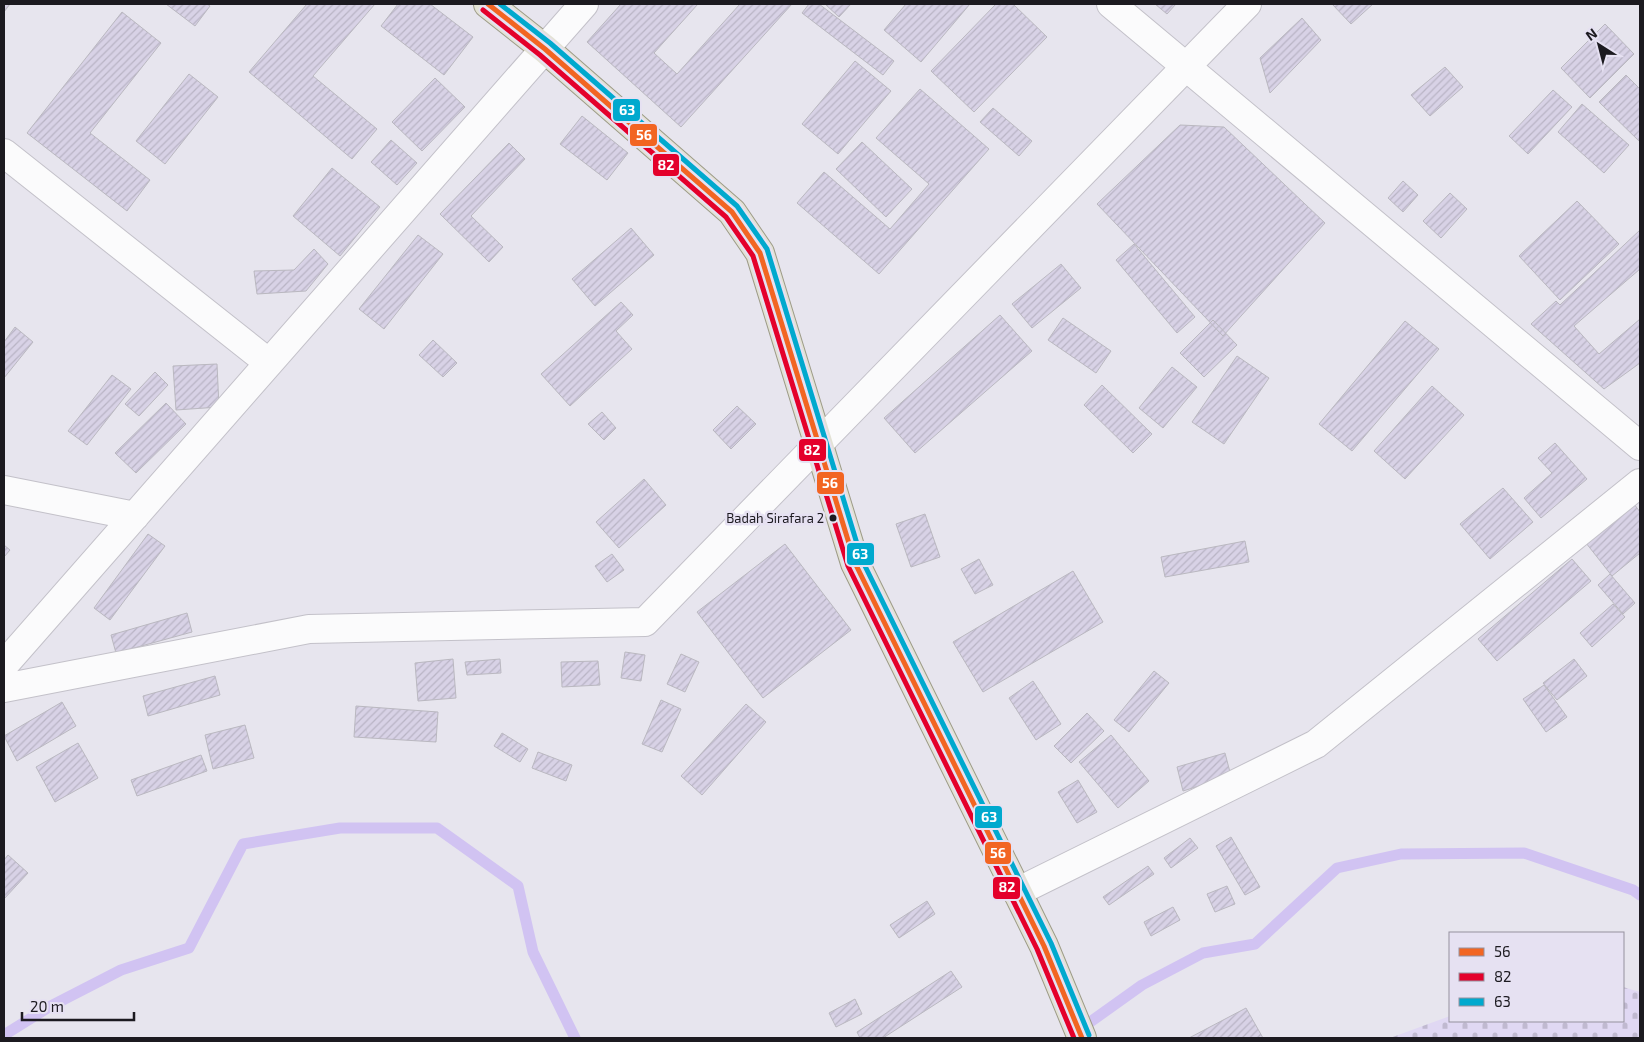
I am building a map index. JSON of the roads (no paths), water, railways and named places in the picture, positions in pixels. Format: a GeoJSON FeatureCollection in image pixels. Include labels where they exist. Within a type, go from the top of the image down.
{"type":"FeatureCollection","features":[{"type":"Feature","properties":{"kind":"main road"},"geometry":{"type":"LineString","coordinates":[[488,4],[545,49],[732,212],[760,253],[855,562],[1044,946],[1082,1038]]}},
{"type":"Feature","properties":{"kind":"street"},"geometry":{"type":"LineString","coordinates":[[4,665],[584,4]]}},
{"type":"Feature","properties":{"kind":"street"},"geometry":{"type":"LineString","coordinates":[[1111,4],[1640,446]]}},
{"type":"Feature","properties":{"kind":"street"},"geometry":{"type":"LineString","coordinates":[[4,688],[309,629],[645,622],[1247,4]]}},
{"type":"Feature","properties":{"kind":"street"},"geometry":{"type":"LineString","coordinates":[[4,153],[269,363]]}},
{"type":"Feature","properties":{"kind":"street"},"geometry":{"type":"LineString","coordinates":[[1017,892],[1316,744],[1640,483]]}},
{"type":"Feature","properties":{"kind":"street"},"geometry":{"type":"LineString","coordinates":[[4,490],[135,516]]}},
{"type":"Feature","properties":{"kind":"waterway"},"geometry":{"type":"LineString","coordinates":[[4,1035],[49,1007],[121,970],[189,948],[243,844],[340,828],[437,828],[518,886],[533,952],[575,1038]]}},
{"type":"Feature","properties":{"kind":"waterway"},"geometry":{"type":"LineString","coordinates":[[1079,1030],[1142,985],[1203,953],[1255,944],[1337,868],[1401,854],[1524,853],[1633,890],[1640,895]]}},
{"type":"Feature","properties":{"kind":"place","name":"Badah Sirafara 2"},"geometry":{"type":"Point","coordinates":[833,518]}}]}
